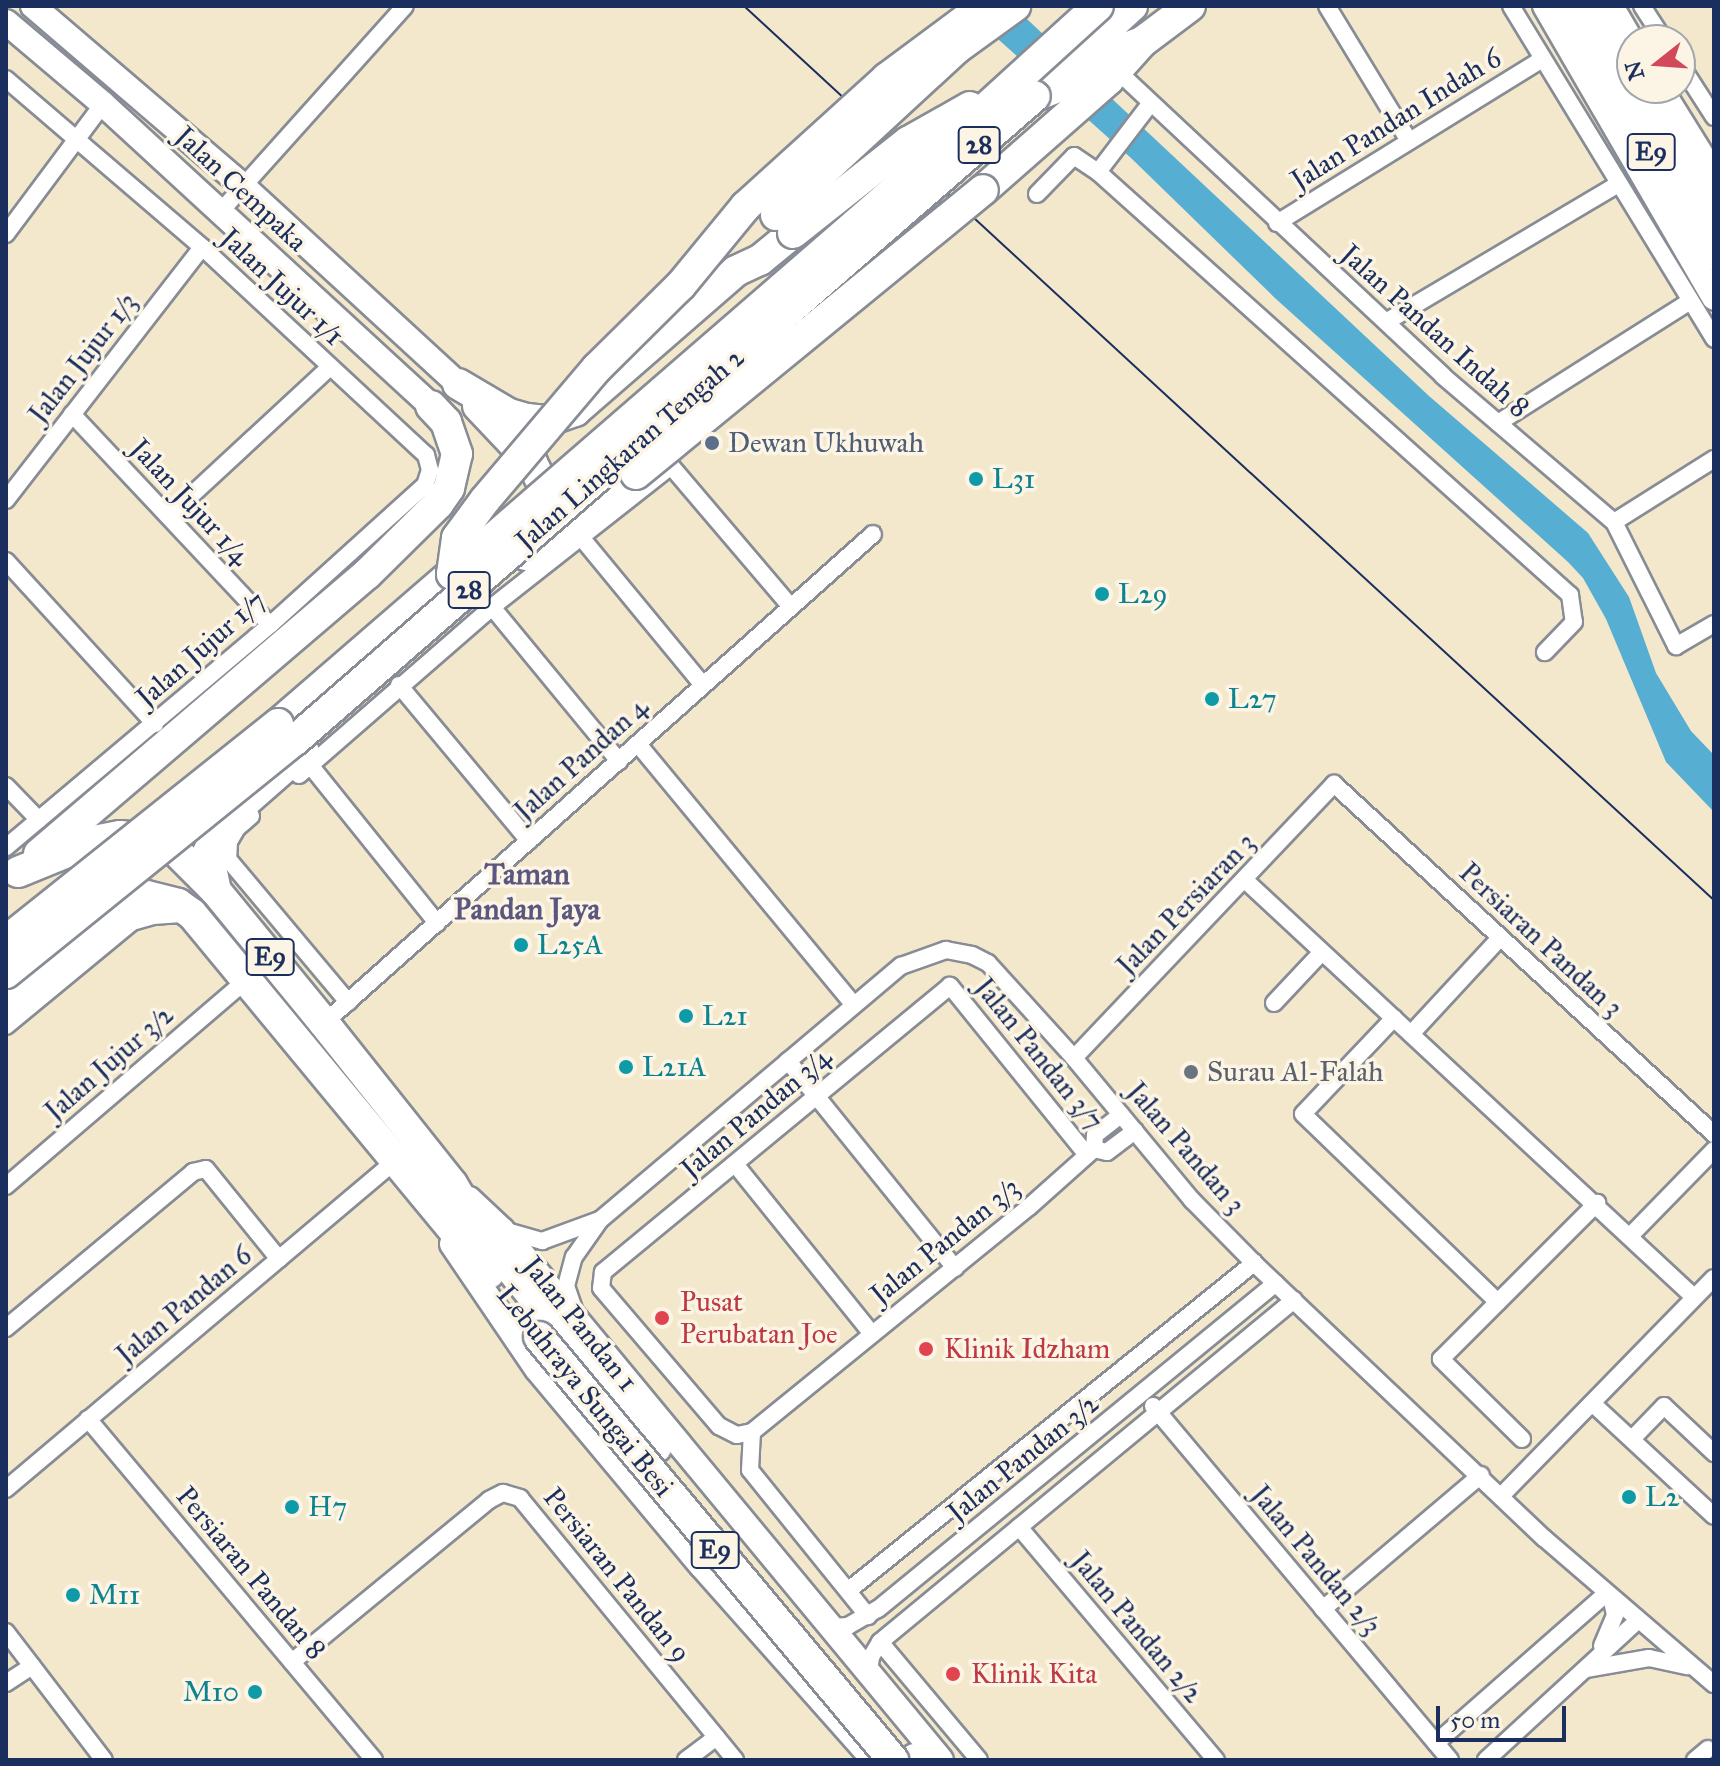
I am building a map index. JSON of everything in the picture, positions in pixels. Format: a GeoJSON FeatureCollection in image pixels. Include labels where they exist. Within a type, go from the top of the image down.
{"type":"FeatureCollection","features":[{"type":"Feature","properties":{"kind":"highway"},"geometry":{"type":"LineString","coordinates":[[452,574],[457,538],[485,500],[597,368],[681,285],[746,206],[887,78],[984,6]]}},
{"type":"Feature","properties":{"kind":"highway"},"geometry":{"type":"LineString","coordinates":[[784,224],[957,48],[1015,6]]}},
{"type":"Feature","properties":{"kind":"highway","name":"Jalan Lingkaran Tengah 2"},"geometry":{"type":"LineString","coordinates":[[6,973],[294,741],[1027,88],[1098,6]]}},
{"type":"Feature","properties":{"kind":"highway","name":"Jalan Lingkaran Tengah 2"},"geometry":{"type":"LineString","coordinates":[[6,941],[278,724],[1027,88],[1132,6]]}},
{"type":"Feature","properties":{"kind":"highway"},"geometry":{"type":"LineString","coordinates":[[216,891],[208,853],[220,824],[533,549],[636,474],[955,215],[1190,6]]}},
{"type":"Feature","properties":{"kind":"highway","name":"E9"},"geometry":{"type":"LineString","coordinates":[[1567,6],[1606,43]]}},
{"type":"Feature","properties":{"kind":"highway","name":"E9"},"geometry":{"type":"LineString","coordinates":[[1591,6],[1606,43],[1714,255]]}},
{"type":"Feature","properties":{"kind":"highway"},"geometry":{"type":"LineString","coordinates":[[458,384],[509,414],[546,421],[575,411],[736,271],[748,246],[908,142],[1027,88],[1094,73],[1124,62]]}},
{"type":"Feature","properties":{"kind":"highway","name":"E9"},"geometry":{"type":"LineString","coordinates":[[1650,104],[1714,210]]}},
{"type":"Feature","properties":{"kind":"highway"},"geometry":{"type":"LineString","coordinates":[[458,384],[532,463],[542,483],[544,501],[533,549]]}},
{"type":"Feature","properties":{"kind":"highway"},"geometry":{"type":"LineString","coordinates":[[10,867],[367,574],[438,504],[449,488],[457,454],[446,422],[431,406]]}},
{"type":"Feature","properties":{"kind":"highway","name":"Jalan Pandan 1"},"geometry":{"type":"LineString","coordinates":[[10,867],[120,836],[144,838],[173,848],[216,891],[452,1184]]}},
{"type":"Feature","properties":{"kind":"highway"},"geometry":{"type":"LineString","coordinates":[[6,1004],[131,900],[147,896],[162,897],[192,914]]}},
{"type":"Feature","properties":{"kind":"highway","name":"Jalan Pandan 1"},"geometry":{"type":"LineString","coordinates":[[192,914],[432,1206]]}},
{"type":"Feature","properties":{"kind":"highway","name":"Lebuhraya Sungai Besi"},"geometry":{"type":"LineString","coordinates":[[452,1184],[483,1235],[916,1760]]}},
{"type":"Feature","properties":{"kind":"highway","name":"Lebuhraya Sungai Besi"},"geometry":{"type":"LineString","coordinates":[[432,1206],[770,1617],[893,1760]]}},
{"type":"Feature","properties":{"kind":"main road","name":"Jalan Cempaka"},"geometry":{"type":"LineString","coordinates":[[33,6],[244,187],[458,384]]}},
{"type":"Feature","properties":{"kind":"main road"},"geometry":{"type":"LineString","coordinates":[[1545,6],[1606,43]]}},
{"type":"Feature","properties":{"kind":"main road"},"geometry":{"type":"LineString","coordinates":[[1611,6],[1606,43],[1714,298]]}},
{"type":"Feature","properties":{"kind":"main road","name":"Jalan Cempaka"},"geometry":{"type":"LineString","coordinates":[[6,22],[103,104],[431,406]]}},
{"type":"Feature","properties":{"kind":"main road"},"geometry":{"type":"LineString","coordinates":[[1670,104],[1714,175]]}},
{"type":"Feature","properties":{"kind":"main road","name":"Jalan Pandan 1"},"geometry":{"type":"LineString","coordinates":[[452,1184],[502,1230],[941,1760]]}},
{"type":"Feature","properties":{"kind":"main road","name":"Jalan Pandan 1"},"geometry":{"type":"LineString","coordinates":[[432,1206],[459,1258],[537,1369],[874,1760]]}},
{"type":"Feature","properties":{"kind":"main road"},"geometry":{"type":"LineString","coordinates":[[815,1694],[831,1693],[843,1687],[863,1666]]}},
{"type":"Feature","properties":{"kind":"street"},"geometry":{"type":"LineString","coordinates":[[221,211],[405,6]]}},
{"type":"Feature","properties":{"kind":"street"},"geometry":{"type":"LineString","coordinates":[[1327,6],[1409,141]]}},
{"type":"Feature","properties":{"kind":"street"},"geometry":{"type":"LineString","coordinates":[[1511,6],[1714,339]]}},
{"type":"Feature","properties":{"kind":"street"},"geometry":{"type":"LineString","coordinates":[[1642,6],[1654,24]]}},
{"type":"Feature","properties":{"kind":"street","name":"Jalan Pandan Indah 6"},"geometry":{"type":"LineString","coordinates":[[1277,223],[1543,59]]}},
{"type":"Feature","properties":{"kind":"street","name":"Jalan Pandan Indah 8"},"geometry":{"type":"LineString","coordinates":[[1124,62],[1146,109],[1498,423],[1614,522],[1676,646],[1714,624]]}},
{"type":"Feature","properties":{"kind":"street","name":"Jalan Jujur 1/1"},"geometry":{"type":"LineString","coordinates":[[6,79],[202,247],[426,455],[430,470],[425,485]]}},
{"type":"Feature","properties":{"kind":"street"},"geometry":{"type":"LineString","coordinates":[[1696,89],[1714,117]]}},
{"type":"Feature","properties":{"kind":"street"},"geometry":{"type":"LineString","coordinates":[[8,227],[103,104]]}},
{"type":"Feature","properties":{"kind":"street"},"geometry":{"type":"LineString","coordinates":[[1102,165],[1146,109]]}},
{"type":"Feature","properties":{"kind":"street"},"geometry":{"type":"LineString","coordinates":[[1037,194],[1074,156],[1102,165],[1570,595],[1574,622],[1545,652]]}},
{"type":"Feature","properties":{"kind":"street"},"geometry":{"type":"LineString","coordinates":[[1386,322],[1618,184]]}},
{"type":"Feature","properties":{"kind":"street","name":"Jalan Jujur 1/3"},"geometry":{"type":"LineString","coordinates":[[6,500],[202,247]]}},
{"type":"Feature","properties":{"kind":"street"},"geometry":{"type":"LineString","coordinates":[[1498,423],[1689,302]]}},
{"type":"Feature","properties":{"kind":"street"},"geometry":{"type":"LineString","coordinates":[[169,516],[329,368]]}},
{"type":"Feature","properties":{"kind":"street","name":"Jalan Jujur 1/4"},"geometry":{"type":"LineString","coordinates":[[72,414],[270,625]]}},
{"type":"Feature","properties":{"kind":"street"},"geometry":{"type":"LineString","coordinates":[[1614,522],[1714,459]]}},
{"type":"Feature","properties":{"kind":"street"},"geometry":{"type":"LineString","coordinates":[[348,1002],[228,859],[229,842],[237,828],[492,607],[671,466],[791,607]]}},
{"type":"Feature","properties":{"kind":"street","name":"Jalan Jujur 1/7"},"geometry":{"type":"LineString","coordinates":[[10,867],[39,820],[270,625],[425,485]]}},
{"type":"Feature","properties":{"kind":"street","name":"Jalan Pandan 4"},"geometry":{"type":"LineString","coordinates":[[324,1023],[873,534]]}},
{"type":"Feature","properties":{"kind":"street"},"geometry":{"type":"LineString","coordinates":[[580,536],[703,685]]}},
{"type":"Feature","properties":{"kind":"street"},"geometry":{"type":"LineString","coordinates":[[6,561],[155,724]]}},
{"type":"Feature","properties":{"kind":"street"},"geometry":{"type":"LineString","coordinates":[[492,607],[619,761]]}},
{"type":"Feature","properties":{"kind":"street"},"geometry":{"type":"LineString","coordinates":[[399,685],[529,841]]}},
{"type":"Feature","properties":{"kind":"street"},"geometry":{"type":"LineString","coordinates":[[638,744],[853,1004]]}},
{"type":"Feature","properties":{"kind":"street"},"geometry":{"type":"LineString","coordinates":[[310,765],[437,923]]}},
{"type":"Feature","properties":{"kind":"street","name":"Jalan Persiaran 3"},"geometry":{"type":"LineString","coordinates":[[1074,1058],[1246,881],[1334,784]]}},
{"type":"Feature","properties":{"kind":"street","name":"Persiaran Pandan 3"},"geometry":{"type":"LineString","coordinates":[[1334,784],[1714,1134]]}},
{"type":"Feature","properties":{"kind":"street"},"geometry":{"type":"LineString","coordinates":[[6,786],[39,820]]}},
{"type":"Feature","properties":{"kind":"street"},"geometry":{"type":"LineString","coordinates":[[1246,881],[1597,1203],[1694,1297]]}},
{"type":"Feature","properties":{"kind":"street"},"geometry":{"type":"LineString","coordinates":[[6,1026],[132,922],[153,916],[192,914]]}},
{"type":"Feature","properties":{"kind":"street"},"geometry":{"type":"LineString","coordinates":[[1411,1034],[1500,938]]}},
{"type":"Feature","properties":{"kind":"street","name":"Jalan Pandan 3"},"geometry":{"type":"LineString","coordinates":[[580,1326],[566,1286],[574,1257],[600,1220],[901,966],[946,950],[972,955],[988,963],[1074,1058],[1192,1200],[1254,1263],[1544,1538],[1714,1684]]}},
{"type":"Feature","properties":{"kind":"street"},"geometry":{"type":"LineString","coordinates":[[1274,1003],[1321,953]]}},
{"type":"Feature","properties":{"kind":"street","name":"Jalan Jujur 3/2"},"geometry":{"type":"LineString","coordinates":[[6,1186],[246,980]]}},
{"type":"Feature","properties":{"kind":"street","name":"Jalan Pandan 3/4"},"geometry":{"type":"LineString","coordinates":[[752,1432],[737,1435],[719,1426],[604,1293],[600,1283],[603,1272],[950,986]]}},
{"type":"Feature","properties":{"kind":"street","name":"Jalan Pandan 3/7"},"geometry":{"type":"LineString","coordinates":[[950,986],[1091,1152]]}},
{"type":"Feature","properties":{"kind":"street"},"geometry":{"type":"LineString","coordinates":[[1394,1018],[1303,1114],[1498,1302]]}},
{"type":"Feature","properties":{"kind":"street"},"geometry":{"type":"LineString","coordinates":[[788,1061],[955,1268]]}},
{"type":"Feature","properties":{"kind":"street","name":"Jalan Pandan 3/3"},"geometry":{"type":"LineString","coordinates":[[752,1432],[955,1268],[1091,1152],[1095,1135],[1121,1115]]}},
{"type":"Feature","properties":{"kind":"street","name":"Jalan Pandan 3/3"},"geometry":{"type":"LineString","coordinates":[[1091,1152],[1107,1152],[1135,1131]]}},
{"type":"Feature","properties":{"kind":"street"},"geometry":{"type":"LineString","coordinates":[[1630,1236],[1714,1150]]}},
{"type":"Feature","properties":{"kind":"street","name":"Jalan Pandan 6"},"geometry":{"type":"LineString","coordinates":[[6,1489],[395,1161]]}},
{"type":"Feature","properties":{"kind":"street"},"geometry":{"type":"LineString","coordinates":[[735,1164],[872,1334]]}},
{"type":"Feature","properties":{"kind":"street"},"geometry":{"type":"LineString","coordinates":[[6,1328],[193,1172],[206,1169],[279,1259]]}},
{"type":"Feature","properties":{"kind":"street"},"geometry":{"type":"LineString","coordinates":[[1522,1439],[1441,1359],[1597,1203]]}},
{"type":"Feature","properties":{"kind":"street","name":"Jalan Pandan 3"},"geometry":{"type":"LineString","coordinates":[[502,1230],[542,1241],[600,1220]]}},
{"type":"Feature","properties":{"kind":"street","name":"Jalan Pandan 3/2"},"geometry":{"type":"LineString","coordinates":[[849,1590],[1254,1263]]}},
{"type":"Feature","properties":{"kind":"street"},"geometry":{"type":"LineString","coordinates":[[1502,1495],[1714,1278]]}},
{"type":"Feature","properties":{"kind":"street","name":"Jalan Pandan 3/2"},"geometry":{"type":"LineString","coordinates":[[831,1627],[848,1626],[868,1616],[1276,1283]]}},
{"type":"Feature","properties":{"kind":"street"},"geometry":{"type":"LineString","coordinates":[[863,1666],[880,1642],[1294,1300]]}},
{"type":"Feature","properties":{"kind":"street","name":"Jalan Pandan 2/3"},"geometry":{"type":"LineString","coordinates":[[1142,1394],[1450,1760]]}},
{"type":"Feature","properties":{"kind":"street"},"geometry":{"type":"LineString","coordinates":[[1592,1403],[1714,1516]]}},
{"type":"Feature","properties":{"kind":"street"},"geometry":{"type":"LineString","coordinates":[[1632,1439],[1664,1406],[1714,1453]]}},
{"type":"Feature","properties":{"kind":"street","name":"Persiaran Pandan 8"},"geometry":{"type":"LineString","coordinates":[[88,1419],[374,1760]]}},
{"type":"Feature","properties":{"kind":"street"},"geometry":{"type":"LineString","coordinates":[[752,1432],[750,1470],[868,1616]]}},
{"type":"Feature","properties":{"kind":"street"},"geometry":{"type":"LineString","coordinates":[[1323,1609],[1481,1475]]}},
{"type":"Feature","properties":{"kind":"street","name":"Persiaran Pandan 9"},"geometry":{"type":"LineString","coordinates":[[292,1662],[489,1500],[503,1493],[520,1498],[735,1760]]}},
{"type":"Feature","properties":{"kind":"street","name":"Jalan Pandan 2/2"},"geometry":{"type":"LineString","coordinates":[[1019,1527],[1216,1760]]}},
{"type":"Feature","properties":{"kind":"street"},"geometry":{"type":"LineString","coordinates":[[1436,1743],[1609,1594],[1615,1615],[1613,1627],[1584,1669]]}},
{"type":"Feature","properties":{"kind":"street"},"geometry":{"type":"LineString","coordinates":[[1486,1760],[1638,1620]]}},
{"type":"Feature","properties":{"kind":"street"},"geometry":{"type":"LineString","coordinates":[[6,1632],[97,1758]]}},
{"type":"Feature","properties":{"kind":"street"},"geometry":{"type":"LineString","coordinates":[[880,1642],[979,1760]]}},
{"type":"Feature","properties":{"kind":"street"},"geometry":{"type":"LineString","coordinates":[[1584,1669],[1649,1658],[1696,1669]]}},
{"type":"Feature","properties":{"kind":"street"},"geometry":{"type":"LineString","coordinates":[[6,1683],[32,1666]]}},
{"type":"Feature","properties":{"kind":"street"},"geometry":{"type":"LineString","coordinates":[[686,1760],[716,1737]]}},
{"type":"Feature","properties":{"kind":"water"},"geometry":{"type":"Polygon","coordinates":[[[961,6],[1013,6],[1429,396],[1588,533],[1629,597],[1656,673],[1691,731],[1714,755],[1714,812],[1666,762],[1606,619],[1583,578],[1276,299],[1131,158],[961,6]]]}},
{"type":"Feature","properties":{"kind":"tram line"},"geometry":{"type":"LineString","coordinates":[[744,6],[1714,900]]}},
{"type":"Feature","properties":{"kind":"place","name":"Dewan Ukhuwah"},"geometry":{"type":"Point","coordinates":[712,443]}},
{"type":"Feature","properties":{"kind":"place","name":"L31"},"geometry":{"type":"Point","coordinates":[976,479]}},
{"type":"Feature","properties":{"kind":"place","name":"L29"},"geometry":{"type":"Point","coordinates":[1102,594]}},
{"type":"Feature","properties":{"kind":"place","name":"L27"},"geometry":{"type":"Point","coordinates":[1212,699]}},
{"type":"Feature","properties":{"kind":"place","name":"L25A"},"geometry":{"type":"Point","coordinates":[521,945]}},
{"type":"Feature","properties":{"kind":"place","name":"L21"},"geometry":{"type":"Point","coordinates":[686,1016]}},
{"type":"Feature","properties":{"kind":"place","name":"L21A"},"geometry":{"type":"Point","coordinates":[626,1067]}},
{"type":"Feature","properties":{"kind":"place","name":"Surau Al-Falah"},"geometry":{"type":"Point","coordinates":[1191,1072]}},
{"type":"Feature","properties":{"kind":"place","name":"Pusat Perubatan Joe"},"geometry":{"type":"Point","coordinates":[662,1318]}},
{"type":"Feature","properties":{"kind":"place","name":"Klinik Idzham"},"geometry":{"type":"Point","coordinates":[926,1349]}},
{"type":"Feature","properties":{"kind":"place","name":"L2"},"geometry":{"type":"Point","coordinates":[1629,1497]}},
{"type":"Feature","properties":{"kind":"place","name":"H7"},"geometry":{"type":"Point","coordinates":[292,1507]}},
{"type":"Feature","properties":{"kind":"place","name":"M11"},"geometry":{"type":"Point","coordinates":[73,1595]}},
{"type":"Feature","properties":{"kind":"place","name":"Klinik Kita"},"geometry":{"type":"Point","coordinates":[953,1674]}},
{"type":"Feature","properties":{"kind":"place","name":"M10"},"geometry":{"type":"Point","coordinates":[255,1692]}},
{"type":"Feature","properties":{"kind":"district","name":"Taman Pandan Jaya"},"geometry":{"type":"Point","coordinates":[527,891]}}]}
